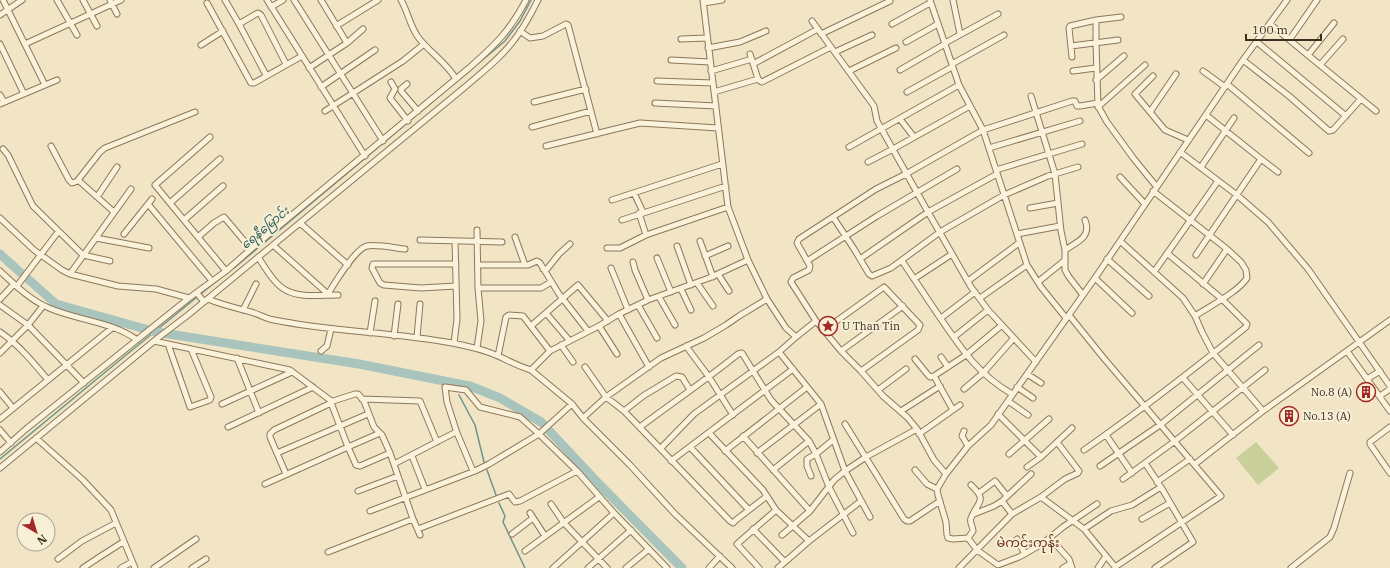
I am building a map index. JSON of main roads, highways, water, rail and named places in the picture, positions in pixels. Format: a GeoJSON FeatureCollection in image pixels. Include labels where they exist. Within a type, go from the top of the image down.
{"type":"FeatureCollection","features":[{"type":"Feature","properties":{"kind":"waterway","name":"ရေနီမြောင်း"},"geometry":{"type":"LineString","coordinates":[[234,268],[505,41],[520,21],[531,0]]}},
{"type":"Feature","properties":{"kind":"waterway"},"geometry":{"type":"LineString","coordinates":[[0,254],[22,274]]}},
{"type":"Feature","properties":{"kind":"waterway","name":"ရေနီမြောင်း"},"geometry":{"type":"LineString","coordinates":[[0,459],[224,275]]}},
{"type":"Feature","properties":{"kind":"waterway"},"geometry":{"type":"LineString","coordinates":[[28,279],[56,304],[156,332],[359,364],[470,386],[500,398],[541,422],[599,484],[682,568]]}},
{"type":"Feature","properties":{"kind":"waterway","name":"ရေနီမြောင်း"},"geometry":{"type":"LineString","coordinates":[[459,395],[475,425],[484,462]]}},
{"type":"Feature","properties":{"kind":"waterway","name":"ရေနီမြောင်း"},"geometry":{"type":"LineString","coordinates":[[487,470],[496,495]]}},
{"type":"Feature","properties":{"kind":"waterway","name":"ရေနီမြောင်း"},"geometry":{"type":"LineString","coordinates":[[499,503],[505,516],[503,522],[525,568]]}},
{"type":"Feature","properties":{"kind":"place","name":"U Than Tin"},"geometry":{"type":"Point","coordinates":[828,326]}},
{"type":"Feature","properties":{"kind":"place","name":"No.8 (A)"},"geometry":{"type":"Point","coordinates":[1366,392]}},
{"type":"Feature","properties":{"kind":"place","name":"No.13 (A)"},"geometry":{"type":"Point","coordinates":[1289,416]}},
{"type":"Feature","properties":{"kind":"district","name":"မဲကင်းကုန်း"},"geometry":{"type":"Point","coordinates":[1028,542]}}]}
